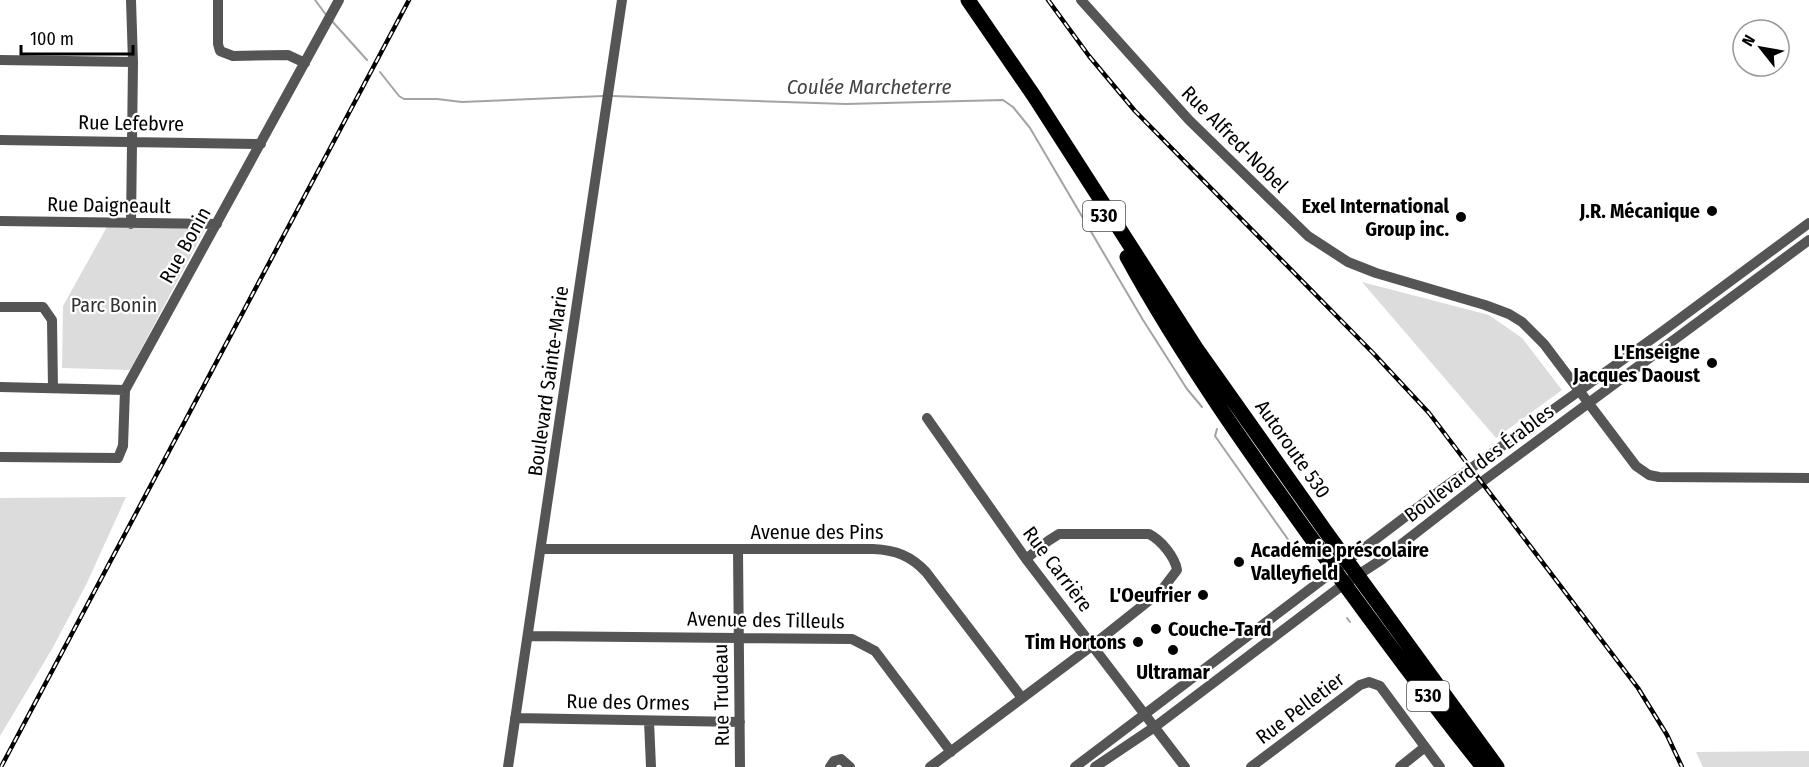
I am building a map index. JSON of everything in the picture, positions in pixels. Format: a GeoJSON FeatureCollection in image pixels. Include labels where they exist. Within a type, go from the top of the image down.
{"type":"FeatureCollection","features":[{"type":"Feature","properties":{"kind":"highway","name":"Autoroute 530"},"geometry":{"type":"LineString","coordinates":[[968,0],[1341,565],[1357,575],[1497,767]]}},
{"type":"Feature","properties":{"kind":"highway","name":"Autoroute 530"},"geometry":{"type":"LineString","coordinates":[[1341,565],[1344,584],[1483,767]]}},
{"type":"Feature","properties":{"kind":"street"},"geometry":{"type":"LineString","coordinates":[[130,0],[133,62],[131,224]]}},
{"type":"Feature","properties":{"kind":"street"},"geometry":{"type":"LineString","coordinates":[[218,0],[220,51],[233,56],[288,55],[307,60]]}},
{"type":"Feature","properties":{"kind":"street","name":"Rue Bonin"},"geometry":{"type":"LineString","coordinates":[[0,457],[118,458],[123,446],[125,390],[339,0]]}},
{"type":"Feature","properties":{"kind":"street","name":"Boulevard Sainte-Marie"},"geometry":{"type":"LineString","coordinates":[[508,767],[622,0]]}},
{"type":"Feature","properties":{"kind":"street","name":"Rue Alfred-Nobel"},"geometry":{"type":"LineString","coordinates":[[1081,0],[1189,120],[1308,236],[1348,262],[1376,273],[1485,304],[1509,314],[1535,333],[1636,466],[1649,475],[1671,478],[1809,478]]}},
{"type":"Feature","properties":{"kind":"street"},"geometry":{"type":"LineString","coordinates":[[0,60],[133,62]]}},
{"type":"Feature","properties":{"kind":"street","name":"Rue Lefebvre"},"geometry":{"type":"LineString","coordinates":[[0,140],[261,144]]}},
{"type":"Feature","properties":{"kind":"street","name":"Rue Daigneault"},"geometry":{"type":"LineString","coordinates":[[0,221],[217,224]]}},
{"type":"Feature","properties":{"kind":"street","name":"Boulevard des Érables"},"geometry":{"type":"LineString","coordinates":[[1075,767],[1472,467],[1579,392],[1809,223]]}},
{"type":"Feature","properties":{"kind":"street","name":"Boulevard des Érables"},"geometry":{"type":"LineString","coordinates":[[1095,767],[1156,726],[1344,584],[1381,560],[1809,240]]}},
{"type":"Feature","properties":{"kind":"street"},"geometry":{"type":"LineString","coordinates":[[0,307],[43,307],[52,320],[52,388]]}},
{"type":"Feature","properties":{"kind":"street"},"geometry":{"type":"LineString","coordinates":[[0,387],[125,390]]}},
{"type":"Feature","properties":{"kind":"street","name":"Rue Carrière"},"geometry":{"type":"LineString","coordinates":[[927,418],[1026,559],[1156,726],[1185,767]]}},
{"type":"Feature","properties":{"kind":"street"},"geometry":{"type":"LineString","coordinates":[[930,767],[1161,591],[1177,570],[1173,560],[1157,539],[1149,534],[1059,534],[1026,559]]}},
{"type":"Feature","properties":{"kind":"street","name":"Avenue des Pins"},"geometry":{"type":"LineString","coordinates":[[541,549],[873,549],[895,551],[904,554],[927,572],[1022,698]]}},
{"type":"Feature","properties":{"kind":"street","name":"Rue Trudeau"},"geometry":{"type":"LineString","coordinates":[[738,550],[740,767]]}},
{"type":"Feature","properties":{"kind":"street","name":"Avenue des Tilleuls"},"geometry":{"type":"LineString","coordinates":[[528,636],[844,638],[868,646],[881,658],[951,752]]}},
{"type":"Feature","properties":{"kind":"street","name":"Rue Pelletier"},"geometry":{"type":"LineString","coordinates":[[1251,767],[1360,685],[1369,682],[1380,686],[1440,767]]}},
{"type":"Feature","properties":{"kind":"street","name":"Rue des Ormes"},"geometry":{"type":"LineString","coordinates":[[515,718],[740,722]]}},
{"type":"Feature","properties":{"kind":"street"},"geometry":{"type":"LineString","coordinates":[[650,721],[651,767]]}},
{"type":"Feature","properties":{"kind":"street"},"geometry":{"type":"LineString","coordinates":[[1400,767],[1425,747]]}},
{"type":"Feature","properties":{"kind":"street"},"geometry":{"type":"LineString","coordinates":[[830,767],[834,761],[841,759],[850,767]]}},
{"type":"Feature","properties":{"kind":"green space","name":"Parc Bonin"},"geometry":{"type":"Polygon","coordinates":[[[108,225],[205,229],[130,370],[62,368],[63,306],[108,225]]]}},
{"type":"Feature","properties":{"kind":"green space"},"geometry":{"type":"Polygon","coordinates":[[[1362,282],[1489,315],[1522,338],[1562,390],[1496,438],[1362,282]]]}},
{"type":"Feature","properties":{"kind":"green space"},"geometry":{"type":"Polygon","coordinates":[[[126,497],[86,585],[52,649],[0,736],[0,498],[126,497]]]}},
{"type":"Feature","properties":{"kind":"green space"},"geometry":{"type":"Polygon","coordinates":[[[1809,751],[1809,767],[1703,767],[1696,752],[1809,751]]]}},
{"type":"Feature","properties":{"kind":"waterway","name":"Coulée Marcheterre"},"geometry":{"type":"LineString","coordinates":[[315,0],[327,16]]}},
{"type":"Feature","properties":{"kind":"waterway","name":"Coulée Marcheterre"},"geometry":{"type":"LineString","coordinates":[[331,20],[367,60]]}},
{"type":"Feature","properties":{"kind":"waterway","name":"Coulée Marcheterre"},"geometry":{"type":"LineString","coordinates":[[380,72],[404,99],[462,102],[603,96]]}},
{"type":"Feature","properties":{"kind":"waterway","name":"Coulée Marcheterre"},"geometry":{"type":"LineString","coordinates":[[612,96],[846,104],[1003,100],[1013,107],[1030,128],[1143,320],[1187,389],[1202,407]]}},
{"type":"Feature","properties":{"kind":"waterway","name":"Coulée Marcheterre"},"geometry":{"type":"LineString","coordinates":[[1217,429],[1215,436],[1299,555]]}},
{"type":"Feature","properties":{"kind":"waterway","name":"Coulée Marcheterre"},"geometry":{"type":"LineString","coordinates":[[1347,618],[1350,622]]}},
{"type":"Feature","properties":{"kind":"railway"},"geometry":{"type":"LineString","coordinates":[[1,767],[409,0]]}},
{"type":"Feature","properties":{"kind":"railway"},"geometry":{"type":"LineString","coordinates":[[1048,0],[1089,56],[1135,111],[1429,413],[1638,688],[1667,735],[1682,767]]}},
{"type":"Feature","properties":{"kind":"place","name":"J.R. Mécanique"},"geometry":{"type":"Point","coordinates":[1712,211]}},
{"type":"Feature","properties":{"kind":"place","name":"Exel International Group inc."},"geometry":{"type":"Point","coordinates":[1461,217]}},
{"type":"Feature","properties":{"kind":"place","name":"L'Enseigne Jacques Daoust"},"geometry":{"type":"Point","coordinates":[1712,363]}},
{"type":"Feature","properties":{"kind":"place","name":"Académie préscolaire Valleyfield"},"geometry":{"type":"Point","coordinates":[1239,562]}},
{"type":"Feature","properties":{"kind":"place","name":"L'Oeufrier"},"geometry":{"type":"Point","coordinates":[1203,595]}},
{"type":"Feature","properties":{"kind":"place","name":"Couche-Tard"},"geometry":{"type":"Point","coordinates":[1156,629]}},
{"type":"Feature","properties":{"kind":"place","name":"Tim Hortons"},"geometry":{"type":"Point","coordinates":[1138,642]}},
{"type":"Feature","properties":{"kind":"place","name":"Ultramar"},"geometry":{"type":"Point","coordinates":[1173,650]}}]}
